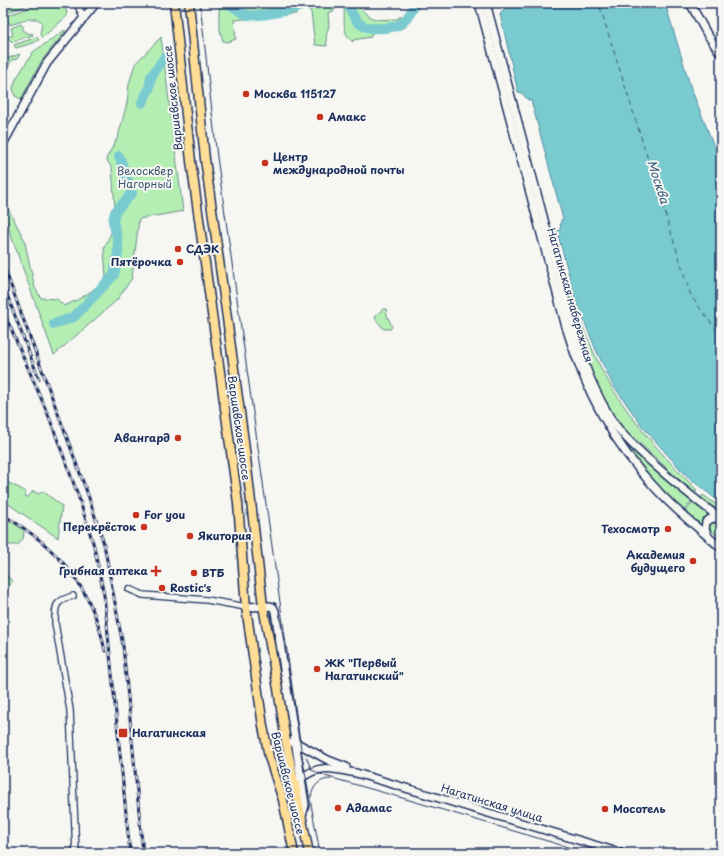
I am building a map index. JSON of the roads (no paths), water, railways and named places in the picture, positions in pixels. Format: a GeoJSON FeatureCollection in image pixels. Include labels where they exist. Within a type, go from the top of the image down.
{"type":"FeatureCollection","features":[{"type":"Feature","properties":{"kind":"main road"},"geometry":{"type":"LineString","coordinates":[[3,144],[47,64],[84,20],[96,3]]}},
{"type":"Feature","properties":{"kind":"main road","name":"Варшавское шоссе"},"geometry":{"type":"LineString","coordinates":[[174,3],[191,161],[238,503],[246,607],[263,726],[283,800],[294,853]]}},
{"type":"Feature","properties":{"kind":"main road","name":"Варшавское шоссе"},"geometry":{"type":"LineString","coordinates":[[188,3],[205,159],[244,441],[263,606],[286,742],[309,853]]}},
{"type":"Feature","properties":{"kind":"main road","name":"Нагатинская набережная"},"geometry":{"type":"LineString","coordinates":[[480,3],[566,327],[585,383],[616,439],[639,470],[679,512],[721,548]]}},
{"type":"Feature","properties":{"kind":"main road","name":"Нагатинская набережная"},"geometry":{"type":"LineString","coordinates":[[486,3],[571,321],[590,381],[606,411],[621,433],[674,482],[721,519]]}},
{"type":"Feature","properties":{"kind":"main road"},"geometry":{"type":"LineString","coordinates":[[690,3],[707,34],[721,54]]}},
{"type":"Feature","properties":{"kind":"main road"},"geometry":{"type":"LineString","coordinates":[[710,538],[704,529],[706,522],[712,518],[721,519]]}},
{"type":"Feature","properties":{"kind":"main road"},"geometry":{"type":"LineString","coordinates":[[246,607],[273,607],[276,611],[305,805],[302,816]]}},
{"type":"Feature","properties":{"kind":"main road"},"geometry":{"type":"LineString","coordinates":[[286,742],[295,742],[356,773]]}},
{"type":"Feature","properties":{"kind":"main road"},"geometry":{"type":"LineString","coordinates":[[300,779],[313,770],[326,768],[356,773]]}},
{"type":"Feature","properties":{"kind":"main road","name":"Нагатинская улица"},"geometry":{"type":"LineString","coordinates":[[356,773],[622,853]]}},
{"type":"Feature","properties":{"kind":"street"},"geometry":{"type":"LineString","coordinates":[[78,3],[84,20]]}},
{"type":"Feature","properties":{"kind":"street"},"geometry":{"type":"LineString","coordinates":[[129,589],[143,595],[207,600],[246,607]]}},
{"type":"Feature","properties":{"kind":"street"},"geometry":{"type":"LineString","coordinates":[[73,596],[62,599],[56,604],[55,623],[70,710],[76,853]]}},
{"type":"Feature","properties":{"kind":"water","name":"Москва"},"geometry":{"type":"Polygon","coordinates":[[[506,3],[665,3],[691,88],[721,164],[721,503],[681,470],[642,426],[613,385],[596,350],[576,301],[557,231],[560,230],[561,220],[563,219],[531,100],[528,100],[522,93],[518,92],[500,14],[507,7],[506,3]]]}},
{"type":"Feature","properties":{"kind":"waterway"},"geometry":{"type":"LineString","coordinates":[[229,4],[243,13],[253,15],[269,14],[307,3]]}},
{"type":"Feature","properties":{"kind":"waterway"},"geometry":{"type":"LineString","coordinates":[[347,3],[354,17],[360,24],[368,27],[379,28],[395,26],[402,23],[416,3]]}},
{"type":"Feature","properties":{"kind":"waterway"},"geometry":{"type":"LineString","coordinates":[[142,103],[149,89],[151,77],[164,58]]}},
{"type":"Feature","properties":{"kind":"waterway"},"geometry":{"type":"LineString","coordinates":[[54,324],[74,317],[114,275],[118,253],[118,241],[113,221],[115,212],[132,193],[119,156]]}},
{"type":"Feature","properties":{"kind":"tram line"},"geometry":{"type":"LineString","coordinates":[[200,3],[217,157],[263,483],[302,756],[320,853]]}},
{"type":"Feature","properties":{"kind":"tram line"},"geometry":{"type":"LineString","coordinates":[[306,757],[312,770],[325,776],[588,853]]}},
{"type":"Feature","properties":{"kind":"tram line"},"geometry":{"type":"LineString","coordinates":[[311,797],[315,786],[324,780],[331,779]]}},
{"type":"Feature","properties":{"kind":"railway"},"geometry":{"type":"LineString","coordinates":[[3,264],[88,495],[104,544],[123,646],[143,853]]}},
{"type":"Feature","properties":{"kind":"railway"},"geometry":{"type":"LineString","coordinates":[[3,284],[39,379]]}},
{"type":"Feature","properties":{"kind":"railway"},"geometry":{"type":"LineString","coordinates":[[3,310],[49,417],[78,495],[94,546],[104,595],[130,853]]}},
{"type":"Feature","properties":{"kind":"railway"},"geometry":{"type":"LineString","coordinates":[[3,515],[40,540],[70,571],[82,588],[92,608],[105,651]]}},
{"type":"Feature","properties":{"kind":"place","name":"Москва 115127"},"geometry":{"type":"Point","coordinates":[246,94]}},
{"type":"Feature","properties":{"kind":"place","name":"Амакс"},"geometry":{"type":"Point","coordinates":[320,117]}},
{"type":"Feature","properties":{"kind":"place","name":"Центр международной почты"},"geometry":{"type":"Point","coordinates":[265,163]}},
{"type":"Feature","properties":{"kind":"place","name":"СДЭК"},"geometry":{"type":"Point","coordinates":[178,249]}},
{"type":"Feature","properties":{"kind":"place","name":"Пятёрочка"},"geometry":{"type":"Point","coordinates":[180,262]}},
{"type":"Feature","properties":{"kind":"place","name":"Авангард"},"geometry":{"type":"Point","coordinates":[178,438]}},
{"type":"Feature","properties":{"kind":"place","name":"For you"},"geometry":{"type":"Point","coordinates":[136,515]}},
{"type":"Feature","properties":{"kind":"place","name":"Перекрёсток"},"geometry":{"type":"Point","coordinates":[144,527]}},
{"type":"Feature","properties":{"kind":"place","name":"Техосмотр"},"geometry":{"type":"Point","coordinates":[668,529]}},
{"type":"Feature","properties":{"kind":"place","name":"Якитория"},"geometry":{"type":"Point","coordinates":[190,536]}},
{"type":"Feature","properties":{"kind":"place","name":"Академия будущего"},"geometry":{"type":"Point","coordinates":[693,561]}},
{"type":"Feature","properties":{"kind":"place","name":"Грибная аптека"},"geometry":{"type":"Point","coordinates":[156,571]}},
{"type":"Feature","properties":{"kind":"place","name":"ВТБ"},"geometry":{"type":"Point","coordinates":[194,573]}},
{"type":"Feature","properties":{"kind":"place","name":"Rostic's"},"geometry":{"type":"Point","coordinates":[162,588]}},
{"type":"Feature","properties":{"kind":"place","name":"ЖК \"Первый Нагатинский\""},"geometry":{"type":"Point","coordinates":[317,669]}},
{"type":"Feature","properties":{"kind":"place","name":"Нагатинская"},"geometry":{"type":"Point","coordinates":[123,733]}},
{"type":"Feature","properties":{"kind":"place","name":"Адамас"},"geometry":{"type":"Point","coordinates":[338,808]}},
{"type":"Feature","properties":{"kind":"place","name":"Мосотель"},"geometry":{"type":"Point","coordinates":[605,809]}},
{"type":"Feature","properties":{"kind":"park label","name":"Велосквер Нагорный"},"geometry":{"type":"Point","coordinates":[145,177]}}]}
